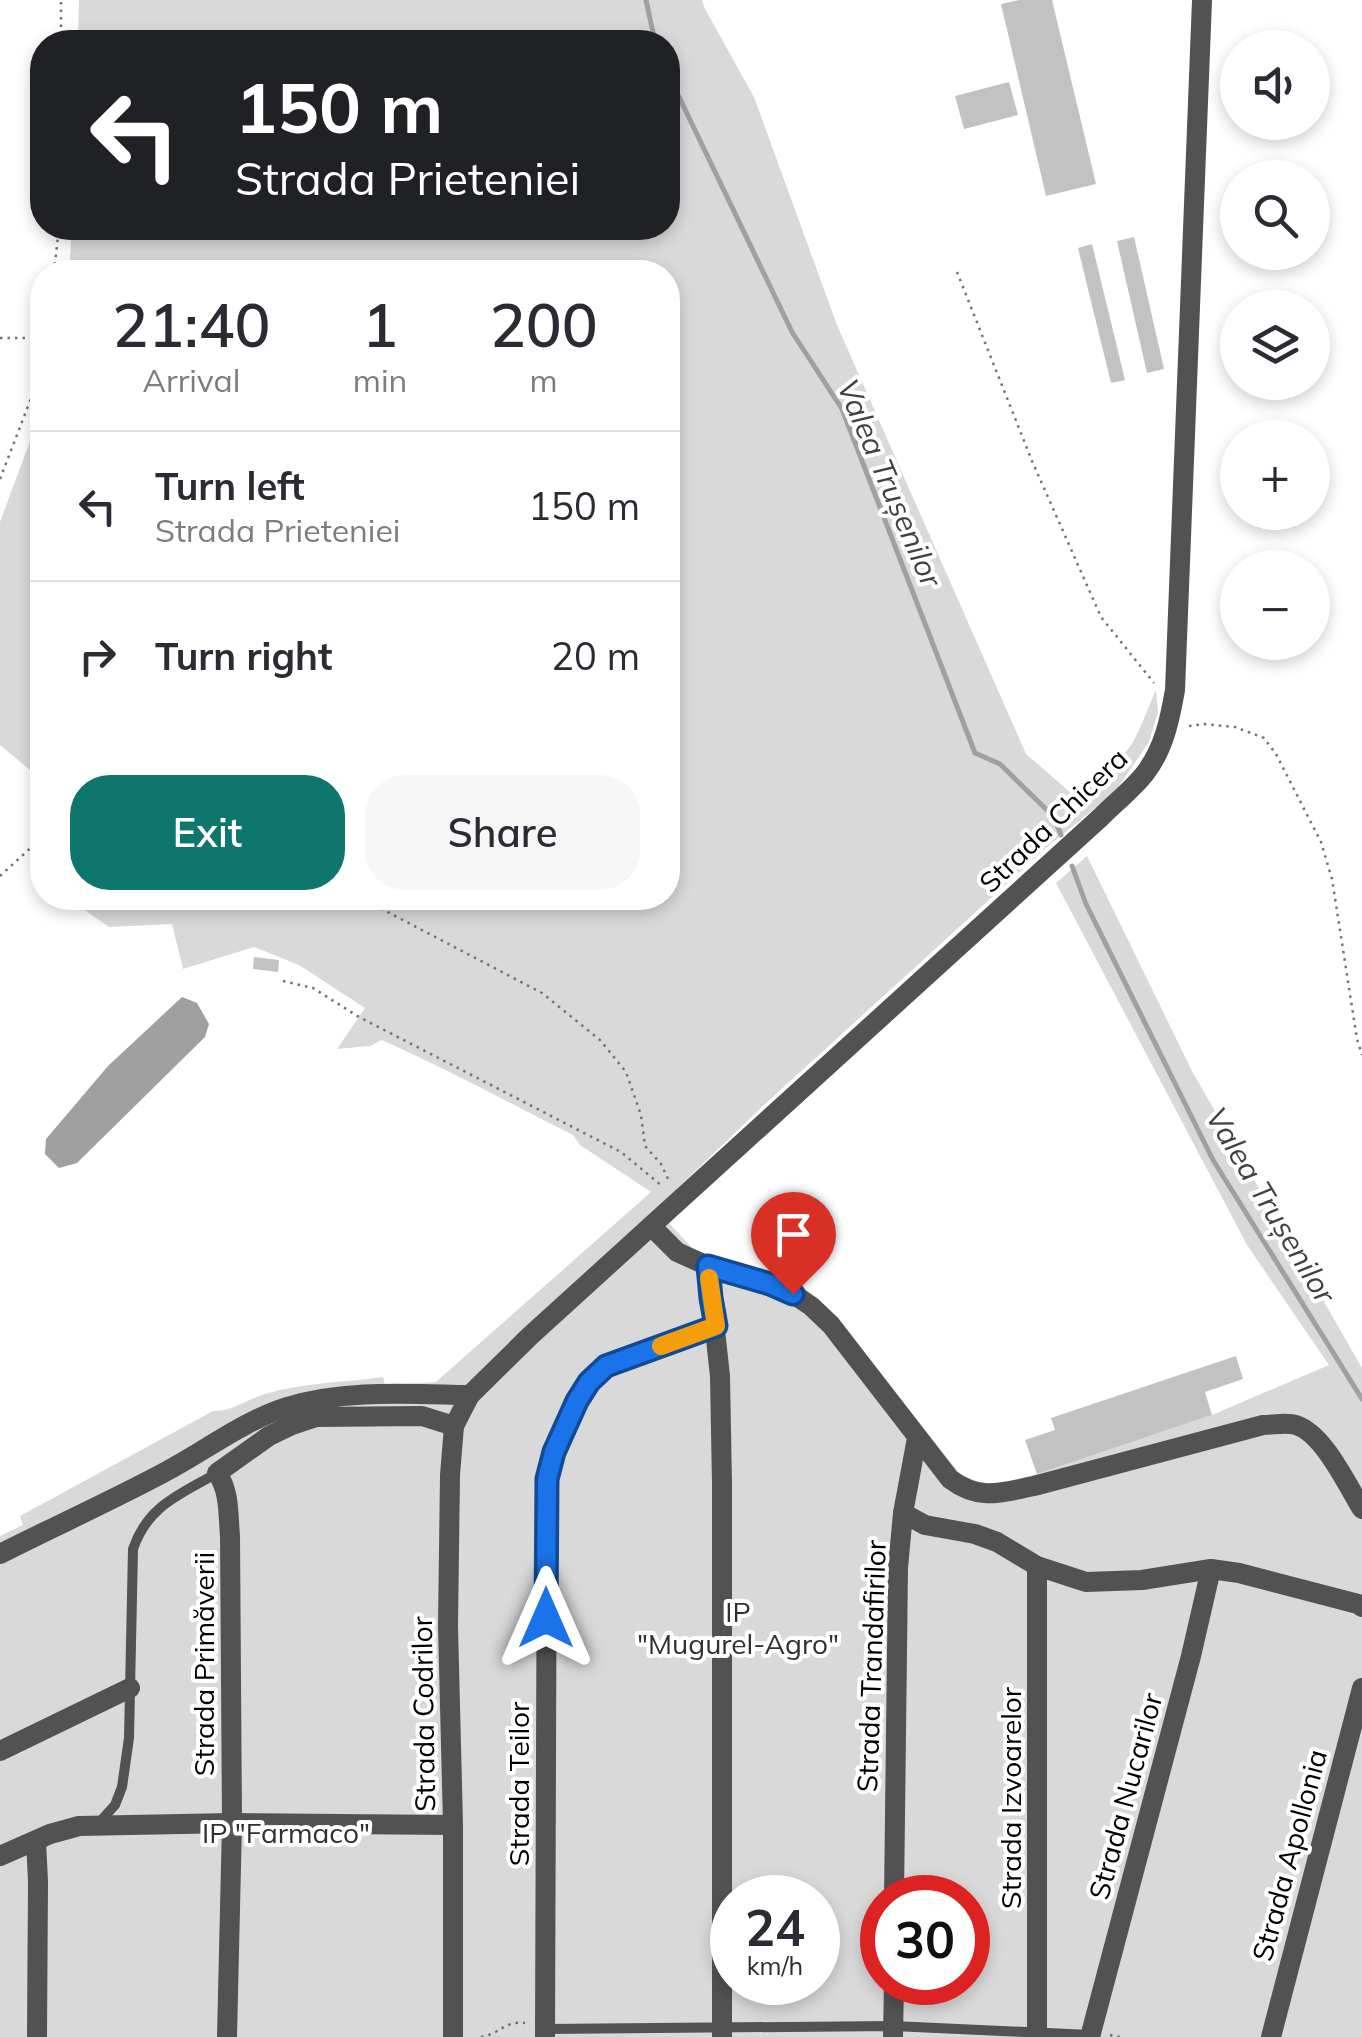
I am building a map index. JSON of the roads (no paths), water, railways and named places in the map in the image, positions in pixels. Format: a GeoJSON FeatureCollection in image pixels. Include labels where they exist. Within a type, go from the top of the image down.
{"type":"FeatureCollection","features":[{"type":"Feature","properties":{"kind":"street","name":"Strada Chicera"},"geometry":{"type":"LineString","coordinates":[[470,1395],[1144,775],[1153,761],[1167,729],[1174,695],[1202,0]]}},
{"type":"Feature","properties":{"kind":"street"},"geometry":{"type":"LineString","coordinates":[[651,1226],[677,1252],[708,1266],[770,1284],[811,1306],[831,1325],[950,1480],[976,1494],[1034,1486],[1263,1426],[1293,1424],[1308,1431],[1322,1445],[1362,1509]]}},
{"type":"Feature","properties":{"kind":"street"},"geometry":{"type":"LineString","coordinates":[[708,1266],[720,1376],[722,1484],[722,2032]]}},
{"type":"Feature","properties":{"kind":"street","name":"Strada Teilor"},"geometry":{"type":"LineString","coordinates":[[545,2033],[547,1479],[565,1423],[589,1382],[606,1366],[716,1326]]}},
{"type":"Feature","properties":{"kind":"street"},"geometry":{"type":"LineString","coordinates":[[0,1554],[166,1471],[248,1424],[286,1408],[323,1399],[390,1393],[470,1395]]}},
{"type":"Feature","properties":{"kind":"street","name":"Strada Codrilor"},"geometry":{"type":"LineString","coordinates":[[453,2037],[450,1475],[454,1426],[470,1395]]}},
{"type":"Feature","properties":{"kind":"street"},"geometry":{"type":"LineString","coordinates":[[218,1474],[269,1436],[316,1418],[422,1416],[454,1426]]}},
{"type":"Feature","properties":{"kind":"street","name":"Strada Trandafirilor"},"geometry":{"type":"LineString","coordinates":[[894,1875],[898,1587],[903,1513],[917,1438]]}},
{"type":"Feature","properties":{"kind":"street","name":"Strada Primăverii"},"geometry":{"type":"LineString","coordinates":[[218,1474],[227,1495],[230,1536],[232,1823],[228,2037]]}},
{"type":"Feature","properties":{"kind":"street"},"geometry":{"type":"LineString","coordinates":[[903,1513],[925,1525],[997,1542],[1038,1566],[1086,1582],[1142,1580],[1211,1568],[1362,1607]]}},
{"type":"Feature","properties":{"kind":"street","name":"Strada Izvoarelor"},"geometry":{"type":"LineString","coordinates":[[1038,1566],[1038,2031]]}},
{"type":"Feature","properties":{"kind":"street","name":"Strada Nucarilor"},"geometry":{"type":"LineString","coordinates":[[1090,2036],[1211,1568]]}},
{"type":"Feature","properties":{"kind":"street"},"geometry":{"type":"LineString","coordinates":[[0,1751],[130,1688]]}},
{"type":"Feature","properties":{"kind":"street","name":"Strada Apollonia"},"geometry":{"type":"LineString","coordinates":[[1271,2037],[1362,1688]]}},
{"type":"Feature","properties":{"kind":"street"},"geometry":{"type":"LineString","coordinates":[[0,1856],[79,1826],[452,1825]]}},
{"type":"Feature","properties":{"kind":"street"},"geometry":{"type":"LineString","coordinates":[[36,1841],[37,2037]]}},
{"type":"Feature","properties":{"kind":"street"},"geometry":{"type":"LineString","coordinates":[[893,2031],[894,2005]]}},
{"type":"Feature","properties":{"kind":"lane"},"geometry":{"type":"LineString","coordinates":[[96,1826],[115,1805],[122,1787],[129,1738],[132,1549],[153,1512],[218,1474]]}},
{"type":"Feature","properties":{"kind":"lane"},"geometry":{"type":"LineString","coordinates":[[545,2033],[1038,2031],[1090,2036]]}},
{"type":"Feature","properties":{"kind":"waterway","name":"Valea Trușenilor"},"geometry":{"type":"LineString","coordinates":[[646,0],[652,30]]}},
{"type":"Feature","properties":{"kind":"waterway","name":"Valea Trușenilor"},"geometry":{"type":"LineString","coordinates":[[680,99],[792,332],[842,409],[975,753],[1000,764],[1054,817],[1061,835]]}},
{"type":"Feature","properties":{"kind":"waterway","name":"Valea Trușenilor"},"geometry":{"type":"LineString","coordinates":[[1072,866],[1086,904],[1213,1160],[1362,1399]]}},
{"type":"Feature","properties":{"kind":"park label","name":"IP \"Mugurel-Agro\""},"geometry":{"type":"Point","coordinates":[738,1627]}},
{"type":"Feature","properties":{"kind":"park label","name":"IP \"Farmaco\""},"geometry":{"type":"Point","coordinates":[286,1832]}}]}
